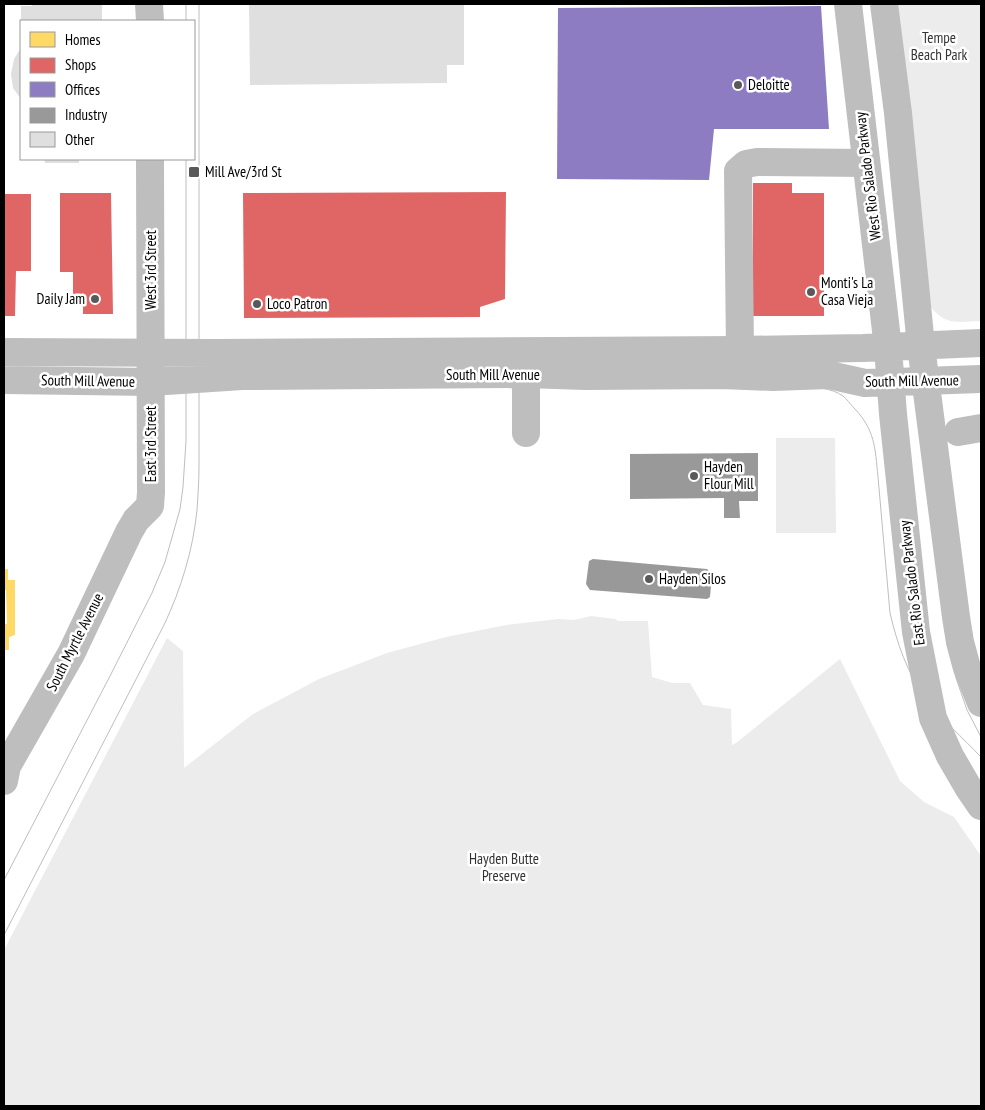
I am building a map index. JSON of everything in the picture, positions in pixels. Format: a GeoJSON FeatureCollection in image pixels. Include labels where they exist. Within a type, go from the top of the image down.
{"type":"FeatureCollection","features":[{"type":"Feature","properties":{"kind":"main road"},"geometry":{"type":"LineString","coordinates":[[150,4],[150,20]]}},
{"type":"Feature","properties":{"kind":"main road","name":"West Rio Salado Parkway"},"geometry":{"type":"LineString","coordinates":[[848,4],[888,348]]}},
{"type":"Feature","properties":{"kind":"main road"},"geometry":{"type":"LineString","coordinates":[[865,4],[875,88],[898,113]]}},
{"type":"Feature","properties":{"kind":"main road"},"geometry":{"type":"LineString","coordinates":[[884,4],[898,113],[921,346],[960,642],[967,668],[981,704]]}},
{"type":"Feature","properties":{"kind":"main road","name":"West 3rd Street"},"geometry":{"type":"LineString","coordinates":[[150,160],[151,382]]}},
{"type":"Feature","properties":{"kind":"main road"},"geometry":{"type":"LineString","coordinates":[[740,350],[738,171],[746,164],[757,162],[866,163]]}},
{"type":"Feature","properties":{"kind":"main road","name":"South Mill Avenue"},"geometry":{"type":"LineString","coordinates":[[4,352],[740,350],[888,348],[981,343]]}},
{"type":"Feature","properties":{"kind":"main road","name":"East Rio Salado Parkway"},"geometry":{"type":"LineString","coordinates":[[888,348],[916,632],[934,718],[950,756],[981,806]]}},
{"type":"Feature","properties":{"kind":"main road"},"geometry":{"type":"LineString","coordinates":[[526,374],[526,433]]}},
{"type":"Feature","properties":{"kind":"main road","name":"South Mill Avenue"},"geometry":{"type":"LineString","coordinates":[[4,380],[151,382],[242,376],[526,374],[772,377],[828,375],[865,383],[981,379]]}},
{"type":"Feature","properties":{"kind":"main road","name":"East 3rd Street"},"geometry":{"type":"LineString","coordinates":[[150,506],[151,382]]}},
{"type":"Feature","properties":{"kind":"main road","name":"South Myrtle Avenue"},"geometry":{"type":"LineString","coordinates":[[4,781],[7,766],[71,654],[129,532],[136,520],[150,506]]}},
{"type":"Feature","properties":{"kind":"green space","name":"Tempe Beach Park"},"geometry":{"type":"Polygon","coordinates":[[[893,4],[981,4],[981,321],[957,322],[945,319],[928,303],[893,4]]]}},
{"type":"Feature","properties":{"kind":"green space"},"geometry":{"type":"Polygon","coordinates":[[[776,438],[835,438],[836,533],[776,533],[776,438]]]}},
{"type":"Feature","properties":{"kind":"green space","name":"Hayden Butte Preserve"},"geometry":{"type":"Polygon","coordinates":[[[591,616],[618,621],[648,621],[652,677],[672,683],[690,683],[703,705],[731,709],[732,745],[840,659],[900,781],[924,802],[954,817],[981,856],[981,1106],[4,1106],[4,950],[167,638],[183,651],[184,768],[253,714],[319,679],[387,653],[446,637],[506,625],[558,619],[574,620],[591,616]]]}},
{"type":"Feature","properties":{"kind":"building: Homes"},"geometry":{"type":"Polygon","coordinates":[[[4,569],[8,569],[8,580],[15,580],[15,635],[9,637],[9,650],[4,650],[4,624],[7,624],[4,569]]]}},
{"type":"Feature","properties":{"kind":"building: Shops"},"geometry":{"type":"Polygon","coordinates":[[[753,183],[792,183],[792,193],[824,193],[824,316],[753,316],[753,183]]]}},
{"type":"Feature","properties":{"kind":"building: Shops"},"geometry":{"type":"Polygon","coordinates":[[[506,192],[505,299],[480,307],[480,317],[244,318],[243,193],[506,192]]]}},
{"type":"Feature","properties":{"kind":"building: Shops"},"geometry":{"type":"Polygon","coordinates":[[[60,193],[111,193],[113,314],[83,314],[83,299],[73,299],[73,272],[60,272],[60,193]]]}},
{"type":"Feature","properties":{"kind":"building: Shops"},"geometry":{"type":"Polygon","coordinates":[[[4,194],[31,194],[31,271],[16,271],[15,316],[4,316],[4,194]]]}},
{"type":"Feature","properties":{"kind":"building: Offices"},"geometry":{"type":"Polygon","coordinates":[[[821,6],[829,129],[714,129],[709,180],[557,179],[558,8],[821,6]]]}},
{"type":"Feature","properties":{"kind":"building: Industry","name":"Hayden Flour Mill"},"geometry":{"type":"Polygon","coordinates":[[[758,453],[758,501],[739,501],[740,518],[724,518],[724,498],[630,499],[630,454],[758,453]]]}},
{"type":"Feature","properties":{"kind":"building: Industry","name":"Hayden Silos"},"geometry":{"type":"Polygon","coordinates":[[[593,559],[707,569],[712,574],[710,597],[707,599],[590,590],[586,584],[589,561],[593,559]]]}},
{"type":"Feature","properties":{"kind":"building: Other"},"geometry":{"type":"Polygon","coordinates":[[[32,4],[102,4],[102,20],[21,20],[21,6],[32,6],[32,4]]]}},
{"type":"Feature","properties":{"kind":"building: Other"},"geometry":{"type":"Polygon","coordinates":[[[249,4],[464,4],[464,65],[447,65],[447,83],[250,85],[249,4]]]}},
{"type":"Feature","properties":{"kind":"building: Other"},"geometry":{"type":"Polygon","coordinates":[[[20,50],[20,98],[13,88],[11,74],[14,59],[20,50]]]}},
{"type":"Feature","properties":{"kind":"building: Other"},"geometry":{"type":"Polygon","coordinates":[[[44,160],[79,160],[79,163],[45,163],[44,160]]]}},
{"type":"Feature","properties":{"kind":"tram line"},"geometry":{"type":"LineString","coordinates":[[186,4],[186,20]]}},
{"type":"Feature","properties":{"kind":"tram line"},"geometry":{"type":"LineString","coordinates":[[4,935],[164,625],[181,583],[193,540],[199,472],[199,4]]}},
{"type":"Feature","properties":{"kind":"tram line"},"geometry":{"type":"LineString","coordinates":[[875,4],[950,646],[956,678],[967,710],[981,737]]}},
{"type":"Feature","properties":{"kind":"tram line"},"geometry":{"type":"LineString","coordinates":[[4,880],[152,593],[165,562],[180,509],[186,441],[186,160]]}},
{"type":"Feature","properties":{"kind":"tram line"},"geometry":{"type":"LineString","coordinates":[[821,384],[859,380],[881,368],[900,346],[909,317]]}},
{"type":"Feature","properties":{"kind":"tram line"},"geometry":{"type":"LineString","coordinates":[[4,378],[151,378],[252,374],[430,374],[503,377],[567,385],[599,386],[801,384],[839,393],[861,416],[870,432],[875,448],[890,613],[904,657],[913,678],[932,706],[981,757]]}},
{"type":"Feature","properties":{"kind":"place","name":"Deloitte"},"geometry":{"type":"Point","coordinates":[738,85]}},
{"type":"Feature","properties":{"kind":"place","name":"Mill Ave/3rd St"},"geometry":{"type":"Point","coordinates":[194,172]}},
{"type":"Feature","properties":{"kind":"place","name":"Monti's La Casa Vieja"},"geometry":{"type":"Point","coordinates":[811,292]}},
{"type":"Feature","properties":{"kind":"place","name":"Daily Jam"},"geometry":{"type":"Point","coordinates":[95,299]}},
{"type":"Feature","properties":{"kind":"place","name":"Loco Patron"},"geometry":{"type":"Point","coordinates":[257,304]}},
{"type":"Feature","properties":{"kind":"place","name":"Hayden Flour Mill"},"geometry":{"type":"Point","coordinates":[694,476]}},
{"type":"Feature","properties":{"kind":"place","name":"Hayden Silos"},"geometry":{"type":"Point","coordinates":[649,579]}}]}
